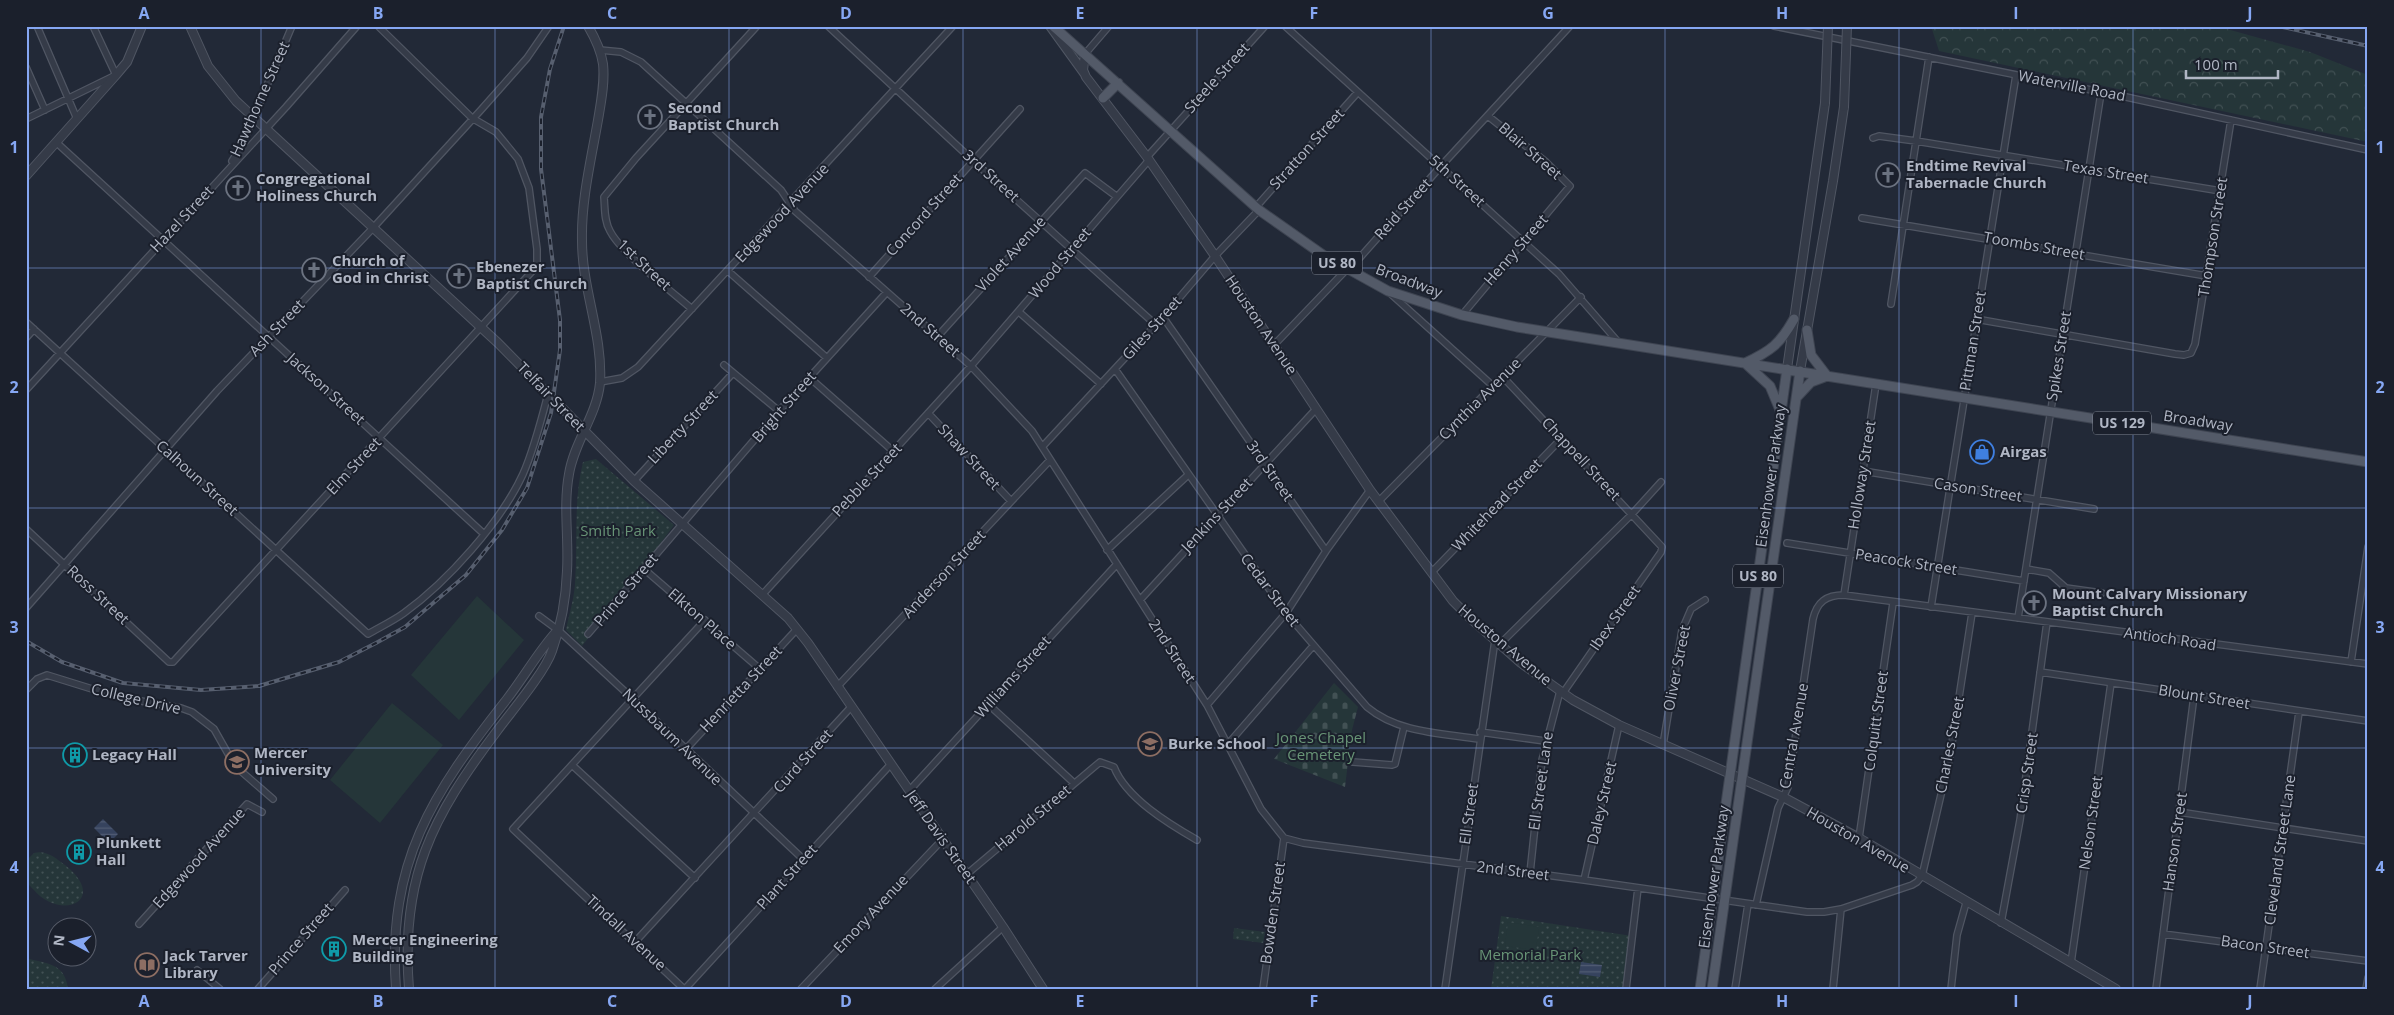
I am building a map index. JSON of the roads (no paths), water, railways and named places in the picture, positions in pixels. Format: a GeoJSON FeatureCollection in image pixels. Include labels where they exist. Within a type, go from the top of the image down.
{"type":"FeatureCollection","features":[{"type":"Feature","properties":{"kind":"main road","name":"US 80"},"geometry":{"type":"LineString","coordinates":[[1054,26],[1085,54]]}},
{"type":"Feature","properties":{"kind":"main road","name":"Broadway"},"geometry":{"type":"LineString","coordinates":[[1085,54],[1258,208],[1309,246],[1346,269],[1388,291],[1462,315],[1546,332],[1745,363]]}},
{"type":"Feature","properties":{"kind":"main road"},"geometry":{"type":"LineString","coordinates":[[1103,98],[1118,83]]}},
{"type":"Feature","properties":{"kind":"main road"},"geometry":{"type":"LineString","coordinates":[[1781,411],[1770,386],[1745,363],[1772,349],[1780,342],[1794,318]]}},
{"type":"Feature","properties":{"kind":"main road"},"geometry":{"type":"LineString","coordinates":[[1796,398],[1811,382],[1827,376],[1811,355],[1807,330]]}},
{"type":"Feature","properties":{"kind":"main road","name":"US 80"},"geometry":{"type":"LineString","coordinates":[[1745,363],[1800,371]]}},
{"type":"Feature","properties":{"kind":"main road","name":"Eisenhower Parkway"},"geometry":{"type":"LineString","coordinates":[[1700,989],[1787,369]]}},
{"type":"Feature","properties":{"kind":"main road","name":"Eisenhower Parkway"},"geometry":{"type":"LineString","coordinates":[[1712,989],[1800,371]]}},
{"type":"Feature","properties":{"kind":"main road","name":"US 129"},"geometry":{"type":"LineString","coordinates":[[1800,371],[1876,384]]}},
{"type":"Feature","properties":{"kind":"main road","name":"Broadway"},"geometry":{"type":"LineString","coordinates":[[1876,384],[2368,462]]}},
{"type":"Feature","properties":{"kind":"street"},"geometry":{"type":"LineString","coordinates":[[36,26],[77,119]]}},
{"type":"Feature","properties":{"kind":"street"},"geometry":{"type":"LineString","coordinates":[[92,26],[116,75]]}},
{"type":"Feature","properties":{"kind":"street"},"geometry":{"type":"LineString","coordinates":[[26,176],[127,62],[142,26]]}},
{"type":"Feature","properties":{"kind":"street"},"geometry":{"type":"LineString","coordinates":[[190,26],[208,66],[219,82],[253,117]]}},
{"type":"Feature","properties":{"kind":"street","name":"Hawthorne Street"},"geometry":{"type":"LineString","coordinates":[[226,170],[241,147],[292,26]]}},
{"type":"Feature","properties":{"kind":"street","name":"Hazel Street"},"geometry":{"type":"LineString","coordinates":[[26,390],[226,170],[266,129],[357,26]]}},
{"type":"Feature","properties":{"kind":"street"},"geometry":{"type":"LineString","coordinates":[[378,26],[472,118]]}},
{"type":"Feature","properties":{"kind":"street","name":"Ash Street"},"geometry":{"type":"LineString","coordinates":[[26,608],[216,392],[373,228],[527,58],[549,26]]}},
{"type":"Feature","properties":{"kind":"street"},"geometry":{"type":"LineString","coordinates":[[409,989],[407,964],[409,915],[418,870],[430,835],[447,801],[551,654],[558,630],[566,587],[566,498],[569,474],[574,452],[595,404],[600,382],[598,351],[585,275],[582,238],[585,197],[603,84],[603,65],[600,50],[588,26]]}},
{"type":"Feature","properties":{"kind":"street"},"geometry":{"type":"LineString","coordinates":[[688,103],[757,26]]}},
{"type":"Feature","properties":{"kind":"street","name":"3rd Street"},"geometry":{"type":"LineString","coordinates":[[828,26],[1156,325]]}},
{"type":"Feature","properties":{"kind":"street","name":"Edgewood Avenue"},"geometry":{"type":"LineString","coordinates":[[600,382],[613,381],[631,374],[953,26]]}},
{"type":"Feature","properties":{"kind":"street","name":"Houston Avenue"},"geometry":{"type":"LineString","coordinates":[[1050,26],[1148,158],[1370,490],[1453,601],[1498,642],[1562,692],[1619,725],[1783,797],[1859,838],[2112,988]]}},
{"type":"Feature","properties":{"kind":"street"},"geometry":{"type":"LineString","coordinates":[[1086,77],[1083,70],[1085,54],[1110,26]]}},
{"type":"Feature","properties":{"kind":"street","name":"Steele Street"},"geometry":{"type":"LineString","coordinates":[[1170,130],[1264,26]]}},
{"type":"Feature","properties":{"kind":"street","name":"5th Street"},"geometry":{"type":"LineString","coordinates":[[1285,26],[1524,241],[1581,297],[1620,344]]}},
{"type":"Feature","properties":{"kind":"street","name":"Reid Street"},"geometry":{"type":"LineString","coordinates":[[1274,345],[1346,269],[1356,262],[1441,166],[1570,26]]}},
{"type":"Feature","properties":{"kind":"street","name":"Waterville Road"},"geometry":{"type":"LineString","coordinates":[[1774,26],[2232,120],[2368,150]]}},
{"type":"Feature","properties":{"kind":"street","name":"Eisenhower Parkway"},"geometry":{"type":"LineString","coordinates":[[1787,369],[1825,103],[1828,26]]}},
{"type":"Feature","properties":{"kind":"street","name":"Eisenhower Parkway"},"geometry":{"type":"LineString","coordinates":[[1800,371],[1844,106],[1847,26]]}},
{"type":"Feature","properties":{"kind":"street","name":"2nd Street"},"geometry":{"type":"LineString","coordinates":[[600,50],[621,52],[635,58],[688,103],[781,190],[789,205],[970,366],[1032,431],[1207,705],[1260,809],[1284,838],[1299,843],[1584,880],[1816,913],[1841,909],[1912,885],[1922,876]]}},
{"type":"Feature","properties":{"kind":"street"},"geometry":{"type":"LineString","coordinates":[[1891,304],[1929,58]]}},
{"type":"Feature","properties":{"kind":"street"},"geometry":{"type":"LineString","coordinates":[[26,67],[45,110]]}},
{"type":"Feature","properties":{"kind":"street"},"geometry":{"type":"LineString","coordinates":[[26,119],[116,75]]}},
{"type":"Feature","properties":{"kind":"street","name":"Pittman Street"},"geometry":{"type":"LineString","coordinates":[[1932,607],[2001,156],[2016,75]]}},
{"type":"Feature","properties":{"kind":"street","name":"Stratton Street"},"geometry":{"type":"LineString","coordinates":[[1258,208],[1358,92]]}},
{"type":"Feature","properties":{"kind":"street","name":"Spikes Street"},"geometry":{"type":"LineString","coordinates":[[2018,618],[2101,93]]}},
{"type":"Feature","properties":{"kind":"street","name":"1st Street"},"geometry":{"type":"LineString","coordinates":[[688,103],[604,197],[605,214],[610,231],[622,247],[692,309]]}},
{"type":"Feature","properties":{"kind":"street","name":"Concord Street"},"geometry":{"type":"LineString","coordinates":[[869,277],[1020,109]]}},
{"type":"Feature","properties":{"kind":"street","name":"Blair Street"},"geometry":{"type":"LineString","coordinates":[[1488,116],[1546,162],[1570,186]]}},
{"type":"Feature","properties":{"kind":"street","name":"Telfair Street"},"geometry":{"type":"LineString","coordinates":[[253,117],[481,328],[634,481],[762,594],[797,629],[837,687]]}},
{"type":"Feature","properties":{"kind":"street","name":"Elm Street"},"geometry":{"type":"LineString","coordinates":[[169,662],[177,660],[537,266],[537,249],[525,175],[518,159],[496,132],[472,118]]}},
{"type":"Feature","properties":{"kind":"street","name":"Thompson Street"},"geometry":{"type":"LineString","coordinates":[[2062,333],[2184,356],[2191,353],[2196,344],[2232,120]]}},
{"type":"Feature","properties":{"kind":"street","name":"Wood Street"},"geometry":{"type":"LineString","coordinates":[[970,366],[1072,250],[1170,130]]}},
{"type":"Feature","properties":{"kind":"street","name":"Texas Street"},"geometry":{"type":"LineString","coordinates":[[1873,138],[1879,136],[1916,141],[2221,191]]}},
{"type":"Feature","properties":{"kind":"street","name":"Jackson Street"},"geometry":{"type":"LineString","coordinates":[[57,143],[484,534]]}},
{"type":"Feature","properties":{"kind":"street","name":"Violet Avenue"},"geometry":{"type":"LineString","coordinates":[[938,336],[1085,173],[1116,196]]}},
{"type":"Feature","properties":{"kind":"street","name":"Henry Street"},"geometry":{"type":"LineString","coordinates":[[1462,315],[1570,186]]}},
{"type":"Feature","properties":{"kind":"street","name":"Giles Street"},"geometry":{"type":"LineString","coordinates":[[1043,446],[1156,325],[1258,208]]}},
{"type":"Feature","properties":{"kind":"street","name":"Toombs Street"},"geometry":{"type":"LineString","coordinates":[[1862,218],[1903,223],[2207,276]]}},
{"type":"Feature","properties":{"kind":"street"},"geometry":{"type":"LineString","coordinates":[[728,271],[827,358]]}},
{"type":"Feature","properties":{"kind":"street"},"geometry":{"type":"LineString","coordinates":[[1388,291],[1493,386]]}},
{"type":"Feature","properties":{"kind":"street","name":"Bright Street"},"geometry":{"type":"LineString","coordinates":[[683,523],[886,292]]}},
{"type":"Feature","properties":{"kind":"street","name":"Cynthia Avenue"},"geometry":{"type":"LineString","coordinates":[[1380,502],[1581,297]]}},
{"type":"Feature","properties":{"kind":"street"},"geometry":{"type":"LineString","coordinates":[[1019,312],[1101,384]]}},
{"type":"Feature","properties":{"kind":"street","name":"3rd Street"},"geometry":{"type":"LineString","coordinates":[[1163,317],[1326,551]]}},
{"type":"Feature","properties":{"kind":"street"},"geometry":{"type":"LineString","coordinates":[[1976,319],[2062,333]]}},
{"type":"Feature","properties":{"kind":"street","name":"Calhoun Street"},"geometry":{"type":"LineString","coordinates":[[26,322],[368,634],[420,601],[484,534]]}},
{"type":"Feature","properties":{"kind":"street"},"geometry":{"type":"LineString","coordinates":[[26,338],[34,329]]}},
{"type":"Feature","properties":{"kind":"street"},"geometry":{"type":"LineString","coordinates":[[724,365],[779,412]]}},
{"type":"Feature","properties":{"kind":"street","name":"Pebble Street"},"geometry":{"type":"LineString","coordinates":[[762,594],[970,366]]}},
{"type":"Feature","properties":{"kind":"street","name":"Cedar Street"},"geometry":{"type":"LineString","coordinates":[[1115,369],[1286,613],[1367,707],[1383,718],[1404,727],[1479,739]]}},
{"type":"Feature","properties":{"kind":"street","name":"Liberty Street"},"geometry":{"type":"LineString","coordinates":[[634,481],[733,373]]}},
{"type":"Feature","properties":{"kind":"street","name":"Chappell Street"},"geometry":{"type":"LineString","coordinates":[[1503,377],[1658,542]]}},
{"type":"Feature","properties":{"kind":"street"},"geometry":{"type":"LineString","coordinates":[[810,378],[893,452]]}},
{"type":"Feature","properties":{"kind":"street","name":"Holloway Street"},"geometry":{"type":"LineString","coordinates":[[1844,596],[1876,384]]}},
{"type":"Feature","properties":{"kind":"street"},"geometry":{"type":"LineString","coordinates":[[484,534],[505,505],[522,476],[548,394]]}},
{"type":"Feature","properties":{"kind":"street","name":"Jenkins Street"},"geometry":{"type":"LineString","coordinates":[[1140,600],[1316,409]]}},
{"type":"Feature","properties":{"kind":"street","name":"Shaw Street"},"geometry":{"type":"LineString","coordinates":[[928,413],[1011,502]]}},
{"type":"Feature","properties":{"kind":"street","name":"Whitehead Street"},"geometry":{"type":"LineString","coordinates":[[1432,572],[1561,439]]}},
{"type":"Feature","properties":{"kind":"street","name":"Anderson Street"},"geometry":{"type":"LineString","coordinates":[[837,687],[1050,460]]}},
{"type":"Feature","properties":{"kind":"street","name":"Cason Street"},"geometry":{"type":"LineString","coordinates":[[1862,471],[2094,509]]}},
{"type":"Feature","properties":{"kind":"street"},"geometry":{"type":"LineString","coordinates":[[1107,550],[1188,474]]}},
{"type":"Feature","properties":{"kind":"street"},"geometry":{"type":"LineString","coordinates":[[1498,642],[1632,514],[1660,482]]}},
{"type":"Feature","properties":{"kind":"street"},"geometry":{"type":"LineString","coordinates":[[1207,705],[1286,613],[1326,551],[1370,490]]}},
{"type":"Feature","properties":{"kind":"street","name":"Prince Street"},"geometry":{"type":"LineString","coordinates":[[588,634],[683,523]]}},
{"type":"Feature","properties":{"kind":"street","name":"Ross Street"},"geometry":{"type":"LineString","coordinates":[[26,529],[169,662]]}},
{"type":"Feature","properties":{"kind":"street","name":"Ibex Street"},"geometry":{"type":"LineString","coordinates":[[1562,692],[1661,552],[1662,547],[1658,542]]}},
{"type":"Feature","properties":{"kind":"street","name":"Peacock Street"},"geometry":{"type":"LineString","coordinates":[[1787,543],[2024,581]]}},
{"type":"Feature","properties":{"kind":"street"},"geometry":{"type":"LineString","coordinates":[[2351,662],[2368,547]]}},
{"type":"Feature","properties":{"kind":"street","name":"Williams Street"},"geometry":{"type":"LineString","coordinates":[[909,791],[1117,564]]}},
{"type":"Feature","properties":{"kind":"street","name":"Elkton Place"},"geometry":{"type":"LineString","coordinates":[[644,569],[760,669]]}},
{"type":"Feature","properties":{"kind":"street"},"geometry":{"type":"LineString","coordinates":[[2026,569],[2049,573],[2066,588],[2102,593]]}},
{"type":"Feature","properties":{"kind":"street","name":"Antioch Road"},"geometry":{"type":"LineString","coordinates":[[1824,598],[1844,596],[2368,664]]}},
{"type":"Feature","properties":{"kind":"street","name":"Central Avenue"},"geometry":{"type":"LineString","coordinates":[[1756,905],[1778,808],[1788,787],[1815,608],[1824,598]]}},
{"type":"Feature","properties":{"kind":"street","name":"Oliver Street"},"geometry":{"type":"LineString","coordinates":[[1663,744],[1682,630],[1691,609],[1705,600]]}},
{"type":"Feature","properties":{"kind":"street","name":"Colquitt Street"},"geometry":{"type":"LineString","coordinates":[[1859,838],[1893,603]]}},
{"type":"Feature","properties":{"kind":"street","name":"Charles Street"},"geometry":{"type":"LineString","coordinates":[[1922,876],[1951,749],[1972,613]]}},
{"type":"Feature","properties":{"kind":"street","name":"Nussbaum Avenue"},"geometry":{"type":"LineString","coordinates":[[539,616],[558,630],[632,698],[803,859]]}},
{"type":"Feature","properties":{"kind":"street"},"geometry":{"type":"LineString","coordinates":[[695,878],[572,765],[705,620]]}},
{"type":"Feature","properties":{"kind":"street","name":"Crisp Street"},"geometry":{"type":"LineString","coordinates":[[2001,923],[2020,820],[2048,622]]}},
{"type":"Feature","properties":{"kind":"street","name":"Henrietta Street"},"geometry":{"type":"LineString","coordinates":[[686,750],[797,629]]}},
{"type":"Feature","properties":{"kind":"street"},"geometry":{"type":"LineString","coordinates":[[396,989],[394,949],[400,896],[408,862],[420,830],[455,767],[558,630]]}},
{"type":"Feature","properties":{"kind":"street","name":"Ell Street"},"geometry":{"type":"LineString","coordinates":[[1445,989],[1480,732],[1498,642]]}},
{"type":"Feature","properties":{"kind":"street"},"geometry":{"type":"LineString","coordinates":[[1228,744],[1313,646]]}},
{"type":"Feature","properties":{"kind":"street","name":"Blount Street"},"geometry":{"type":"LineString","coordinates":[[2040,672],[2368,721]]}},
{"type":"Feature","properties":{"kind":"street","name":"College Drive"},"geometry":{"type":"LineString","coordinates":[[26,690],[37,679],[47,675],[118,697],[181,708],[192,712],[214,729],[235,766],[273,799]]}},
{"type":"Feature","properties":{"kind":"street","name":"Nelson Street"},"geometry":{"type":"LineString","coordinates":[[2071,963],[2111,683]]}},
{"type":"Feature","properties":{"kind":"street","name":"Jeff Davis Street"},"geometry":{"type":"LineString","coordinates":[[837,687],[967,874],[1043,989]]}},
{"type":"Feature","properties":{"kind":"street","name":"Ell Street Lane"},"geometry":{"type":"LineString","coordinates":[[1530,873],[1545,740],[1562,692]]}},
{"type":"Feature","properties":{"kind":"street","name":"Hanson Street"},"geometry":{"type":"LineString","coordinates":[[2156,989],[2194,696]]}},
{"type":"Feature","properties":{"kind":"street"},"geometry":{"type":"LineString","coordinates":[[988,704],[1074,783]]}},
{"type":"Feature","properties":{"kind":"street","name":"Curd Street"},"geometry":{"type":"LineString","coordinates":[[635,942],[851,707]]}},
{"type":"Feature","properties":{"kind":"street","name":"Cleveland Street Lane"},"geometry":{"type":"LineString","coordinates":[[2260,989],[2299,712]]}},
{"type":"Feature","properties":{"kind":"street","name":"Daley Street"},"geometry":{"type":"LineString","coordinates":[[1584,880],[1619,725]]}},
{"type":"Feature","properties":{"kind":"street"},"geometry":{"type":"LineString","coordinates":[[1353,762],[1395,764],[1404,727]]}},
{"type":"Feature","properties":{"kind":"street"},"geometry":{"type":"LineString","coordinates":[[1480,732],[1545,740]]}},
{"type":"Feature","properties":{"kind":"street","name":"Harold Street"},"geometry":{"type":"LineString","coordinates":[[967,874],[1100,762],[1114,767],[1119,780],[1150,810],[1197,840]]}},
{"type":"Feature","properties":{"kind":"street","name":"Tindall Avenue"},"geometry":{"type":"LineString","coordinates":[[572,765],[513,829],[685,989]]}},
{"type":"Feature","properties":{"kind":"street","name":"Plant Street"},"geometry":{"type":"LineString","coordinates":[[685,989],[890,765]]}},
{"type":"Feature","properties":{"kind":"street","name":"Edgewood Avenue"},"geometry":{"type":"LineString","coordinates":[[139,924],[247,804],[262,812]]}},
{"type":"Feature","properties":{"kind":"street"},"geometry":{"type":"LineString","coordinates":[[2179,812],[2368,841]]}},
{"type":"Feature","properties":{"kind":"street","name":"Bowden Street"},"geometry":{"type":"LineString","coordinates":[[1263,989],[1284,838]]}},
{"type":"Feature","properties":{"kind":"street","name":"Emory Avenue"},"geometry":{"type":"LineString","coordinates":[[800,989],[942,840]]}},
{"type":"Feature","properties":{"kind":"street"},"geometry":{"type":"LineString","coordinates":[[1626,989],[1638,888]]}},
{"type":"Feature","properties":{"kind":"street","name":"Prince Street"},"geometry":{"type":"LineString","coordinates":[[258,989],[345,890]]}},
{"type":"Feature","properties":{"kind":"street"},"geometry":{"type":"LineString","coordinates":[[1950,989],[1957,935],[1966,903]]}},
{"type":"Feature","properties":{"kind":"street"},"geometry":{"type":"LineString","coordinates":[[1735,989],[1748,904]]}},
{"type":"Feature","properties":{"kind":"street"},"geometry":{"type":"LineString","coordinates":[[1833,989],[1841,909]]}},
{"type":"Feature","properties":{"kind":"street"},"geometry":{"type":"LineString","coordinates":[[935,989],[1003,927]]}},
{"type":"Feature","properties":{"kind":"street","name":"Bacon Street"},"geometry":{"type":"LineString","coordinates":[[2162,934],[2368,961]]}},
{"type":"Feature","properties":{"kind":"street"},"geometry":{"type":"LineString","coordinates":[[197,970],[220,989]]}},
{"type":"Feature","properties":{"kind":"street"},"geometry":{"type":"LineString","coordinates":[[2366,989],[2368,978]]}},
{"type":"Feature","properties":{"kind":"water"},"geometry":{"type":"Polygon","coordinates":[[[103,819],[118,834],[109,843],[94,828],[103,819]]]}},
{"type":"Feature","properties":{"kind":"water"},"geometry":{"type":"Polygon","coordinates":[[[1581,962],[1602,965],[1600,977],[1579,974],[1581,962]]]}},
{"type":"Feature","properties":{"kind":"railway"},"geometry":{"type":"LineString","coordinates":[[26,641],[62,662],[123,683],[201,690],[259,686],[339,662],[376,643],[405,627],[466,575],[502,530],[527,488],[551,413],[560,350],[560,320],[541,169],[541,117],[550,69],[564,26]]}},
{"type":"Feature","properties":{"kind":"railway"},"geometry":{"type":"LineString","coordinates":[[2278,26],[2368,46]]}},
{"type":"Feature","properties":{"kind":"place","name":"Second Baptist Church"},"geometry":{"type":"Point","coordinates":[650,117]}},
{"type":"Feature","properties":{"kind":"place","name":"Endtime Revival Tabernacle Church"},"geometry":{"type":"Point","coordinates":[1888,175]}},
{"type":"Feature","properties":{"kind":"place","name":"Congregational Holiness Church"},"geometry":{"type":"Point","coordinates":[238,188]}},
{"type":"Feature","properties":{"kind":"place","name":"Church of God in Christ"},"geometry":{"type":"Point","coordinates":[314,270]}},
{"type":"Feature","properties":{"kind":"place","name":"Ebenezer Baptist Church"},"geometry":{"type":"Point","coordinates":[459,276]}},
{"type":"Feature","properties":{"kind":"place","name":"Airgas"},"geometry":{"type":"Point","coordinates":[1982,452]}},
{"type":"Feature","properties":{"kind":"place","name":"Mount Calvary Missionary Baptist Church"},"geometry":{"type":"Point","coordinates":[2034,603]}},
{"type":"Feature","properties":{"kind":"place","name":"Burke School"},"geometry":{"type":"Point","coordinates":[1150,744]}},
{"type":"Feature","properties":{"kind":"place","name":"Legacy Hall"},"geometry":{"type":"Point","coordinates":[75,755]}},
{"type":"Feature","properties":{"kind":"place","name":"Mercer University"},"geometry":{"type":"Point","coordinates":[237,762]}},
{"type":"Feature","properties":{"kind":"place","name":"Plunkett Hall"},"geometry":{"type":"Point","coordinates":[79,852]}},
{"type":"Feature","properties":{"kind":"place","name":"Mercer Engineering Building"},"geometry":{"type":"Point","coordinates":[334,949]}},
{"type":"Feature","properties":{"kind":"place","name":"Jack Tarver Library"},"geometry":{"type":"Point","coordinates":[147,965]}},
{"type":"Feature","properties":{"kind":"park label","name":"Smith Park"},"geometry":{"type":"Point","coordinates":[618,531]}},
{"type":"Feature","properties":{"kind":"park label","name":"Jones Chapel Cemetery"},"geometry":{"type":"Point","coordinates":[1321,746]}},
{"type":"Feature","properties":{"kind":"park label","name":"Memorial Park"},"geometry":{"type":"Point","coordinates":[1530,955]}}]}
